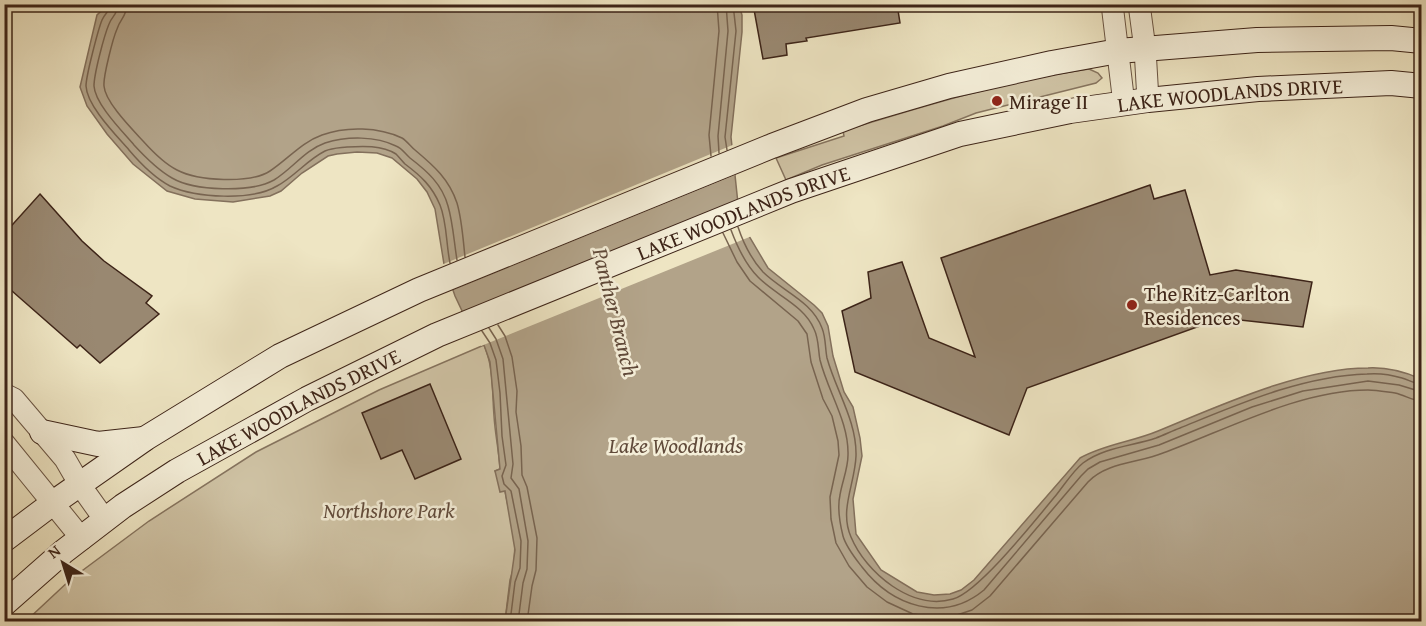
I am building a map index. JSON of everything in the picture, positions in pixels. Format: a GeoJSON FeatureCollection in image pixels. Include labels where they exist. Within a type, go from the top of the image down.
{"type":"FeatureCollection","features":[{"type":"Feature","properties":{"kind":"main road"},"geometry":{"type":"LineString","coordinates":[[4,540],[146,438],[280,356],[419,290],[772,146],[867,110],[949,86],[1118,51],[1257,40],[1391,38],[1422,41]]}},
{"type":"Feature","properties":{"kind":"main road","name":"LAKE WOODLANDS DRIVE"},"geometry":{"type":"LineString","coordinates":[[4,604],[63,552],[123,506],[177,471],[307,399],[438,335],[791,191],[960,134],[1070,111],[1148,99],[1270,88],[1391,83],[1422,86]]}},
{"type":"Feature","properties":{"kind":"main road"},"geometry":{"type":"LineString","coordinates":[[42,432],[98,444],[146,438]]}},
{"type":"Feature","properties":{"kind":"street"},"geometry":{"type":"LineString","coordinates":[[1112,4],[1124,104]]}},
{"type":"Feature","properties":{"kind":"street"},"geometry":{"type":"LineString","coordinates":[[1139,4],[1148,99]]}},
{"type":"Feature","properties":{"kind":"street"},"geometry":{"type":"LineString","coordinates":[[4,394],[14,399],[65,459],[105,520]]}},
{"type":"Feature","properties":{"kind":"street"},"geometry":{"type":"LineString","coordinates":[[4,443],[82,539]]}},
{"type":"Feature","properties":{"kind":"green space"},"geometry":{"type":"Polygon","coordinates":[[[1089,69],[1098,73],[1102,78],[1096,83],[976,113],[822,165],[786,180],[776,158],[844,136],[843,131],[934,104],[1027,80],[1089,69]]]}},
{"type":"Feature","properties":{"kind":"green space","name":"Northshore Park"},"geometry":{"type":"Polygon","coordinates":[[[484,345],[491,371],[500,469],[495,471],[505,491],[515,541],[514,567],[510,580],[505,621],[25,622],[71,579],[149,521],[256,452],[379,390],[484,345]]]}},
{"type":"Feature","properties":{"kind":"water","name":"Lake Woodlands"},"geometry":{"type":"Polygon","coordinates":[[[108,5],[739,5],[742,15],[742,32],[731,137],[739,213],[746,231],[768,268],[814,305],[822,313],[828,326],[833,356],[844,392],[853,407],[860,438],[862,456],[853,499],[856,534],[881,570],[917,592],[934,595],[950,594],[961,590],[974,580],[1080,458],[1099,449],[1148,435],[1288,381],[1342,370],[1382,368],[1421,379],[1421,621],[505,621],[515,550],[505,491],[500,492],[495,471],[500,469],[490,362],[484,345],[455,296],[444,264],[435,209],[427,192],[417,179],[392,158],[377,153],[357,152],[328,156],[302,173],[281,191],[270,196],[233,202],[195,199],[167,191],[133,164],[107,134],[87,106],[80,87],[97,15],[108,5]]]}},
{"type":"Feature","properties":{"kind":"pier"},"geometry":{"type":"Polygon","coordinates":[[[735,144],[738,174],[450,291],[441,265],[735,144]]]}},
{"type":"Feature","properties":{"kind":"pier"},"geometry":{"type":"Polygon","coordinates":[[[741,198],[742,212],[752,236],[481,346],[460,313],[741,198]]]}},
{"type":"Feature","properties":{"kind":"building"},"geometry":{"type":"Polygon","coordinates":[[[753,4],[897,4],[900,23],[806,38],[807,41],[786,44],[787,55],[763,59],[753,4]]]}},
{"type":"Feature","properties":{"kind":"building","name":"The Ritz-Carlton Residences"},"geometry":{"type":"Polygon","coordinates":[[[1150,185],[1154,199],[1185,190],[1210,275],[1236,270],[1312,282],[1303,327],[1222,318],[1027,388],[1009,435],[855,372],[842,311],[871,298],[868,272],[902,262],[929,338],[975,357],[941,258],[1150,185]]]}},
{"type":"Feature","properties":{"kind":"building"},"geometry":{"type":"Polygon","coordinates":[[[40,194],[82,241],[104,261],[152,296],[146,303],[159,314],[100,363],[80,345],[77,348],[4,284],[4,234],[40,194]]]}},
{"type":"Feature","properties":{"kind":"building"},"geometry":{"type":"Polygon","coordinates":[[[430,384],[461,459],[415,479],[402,450],[381,459],[362,413],[430,384]]]}},
{"type":"Feature","properties":{"kind":"place","name":"Mirage II"},"geometry":{"type":"Point","coordinates":[997,101]}},
{"type":"Feature","properties":{"kind":"place","name":"The Ritz-Carlton Residences"},"geometry":{"type":"Point","coordinates":[1132,305]}},
{"type":"Feature","properties":{"kind":"water label","name":"Panther Branch"},"geometry":{"type":"Point","coordinates":[616,312]}}]}
